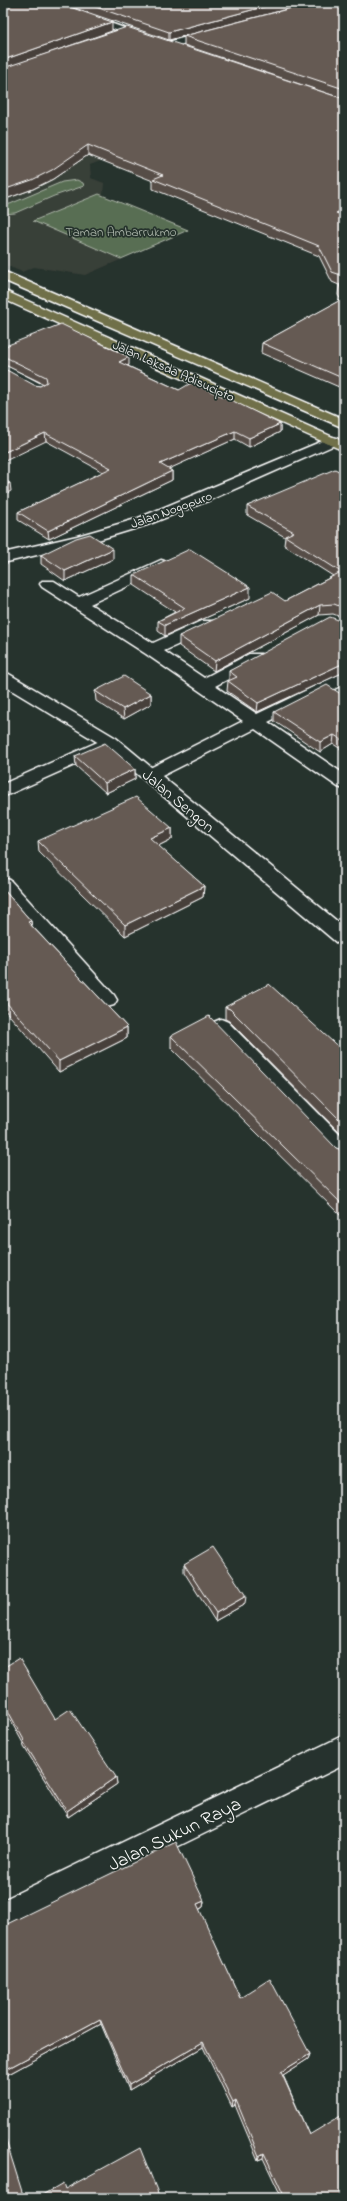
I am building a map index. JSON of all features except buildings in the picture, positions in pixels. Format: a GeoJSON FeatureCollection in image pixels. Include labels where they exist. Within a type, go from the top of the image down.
{"type":"FeatureCollection","features":[{"type":"Feature","properties":{"kind":"main road","name":"Jalan Laksda Adisucipto"},"geometry":{"type":"LineString","coordinates":[[3,275],[344,424]]}},
{"type":"Feature","properties":{"kind":"main road","name":"Jalan Laksda Adisucipto"},"geometry":{"type":"LineString","coordinates":[[3,294],[338,444]]}},
{"type":"Feature","properties":{"kind":"street"},"geometry":{"type":"LineString","coordinates":[[45,3],[190,52]]}},
{"type":"Feature","properties":{"kind":"street"},"geometry":{"type":"LineString","coordinates":[[112,36],[126,31]]}},
{"type":"Feature","properties":{"kind":"street"},"geometry":{"type":"LineString","coordinates":[[161,43],[220,31]]}},
{"type":"Feature","properties":{"kind":"street"},"geometry":{"type":"LineString","coordinates":[[53,329],[68,323]]}},
{"type":"Feature","properties":{"kind":"street"},"geometry":{"type":"LineString","coordinates":[[3,368],[40,389]]}},
{"type":"Feature","properties":{"kind":"street","name":"Jalan Nogopuro"},"geometry":{"type":"LineString","coordinates":[[3,558],[57,547],[160,515],[338,444]]}},
{"type":"Feature","properties":{"kind":"street"},"geometry":{"type":"LineString","coordinates":[[79,603],[175,559]]}},
{"type":"Feature","properties":{"kind":"street"},"geometry":{"type":"LineString","coordinates":[[48,584],[152,650],[344,783]]}},
{"type":"Feature","properties":{"kind":"street"},"geometry":{"type":"LineString","coordinates":[[152,650],[222,618]]}},
{"type":"Feature","properties":{"kind":"street"},"geometry":{"type":"LineString","coordinates":[[203,685],[271,649]]}},
{"type":"Feature","properties":{"kind":"street"},"geometry":{"type":"LineString","coordinates":[[150,775],[344,677]]}},
{"type":"Feature","properties":{"kind":"street","name":"Jalan Sengon"},"geometry":{"type":"LineString","coordinates":[[3,678],[110,742],[344,938]]}},
{"type":"Feature","properties":{"kind":"street"},"geometry":{"type":"LineString","coordinates":[[3,791],[110,742]]}},
{"type":"Feature","properties":{"kind":"street"},"geometry":{"type":"LineString","coordinates":[[3,885],[107,1000]]}},
{"type":"Feature","properties":{"kind":"street"},"geometry":{"type":"LineString","coordinates":[[221,1027],[344,1153]]}},
{"type":"Feature","properties":{"kind":"street","name":"Jalan Sukun Raya"},"geometry":{"type":"LineString","coordinates":[[3,1916],[344,1750]]}},
{"type":"Feature","properties":{"kind":"shaded area"},"geometry":{"type":"Polygon","coordinates":[[[3,76],[289,89],[90,165],[91,178],[104,183],[103,195],[190,230],[85,275],[34,267],[22,272],[3,264],[3,76]]]}},
{"type":"Feature","properties":{"kind":"green space"},"geometry":{"type":"Polygon","coordinates":[[[77,180],[83,183],[84,186],[54,196],[15,213],[3,214],[3,205],[10,204],[62,182],[77,180]]]}},
{"type":"Feature","properties":{"kind":"green space","name":"Taman Ambarrukmo"},"geometry":{"type":"Polygon","coordinates":[[[99,194],[188,230],[121,259],[33,221],[99,194]]]}}]}
